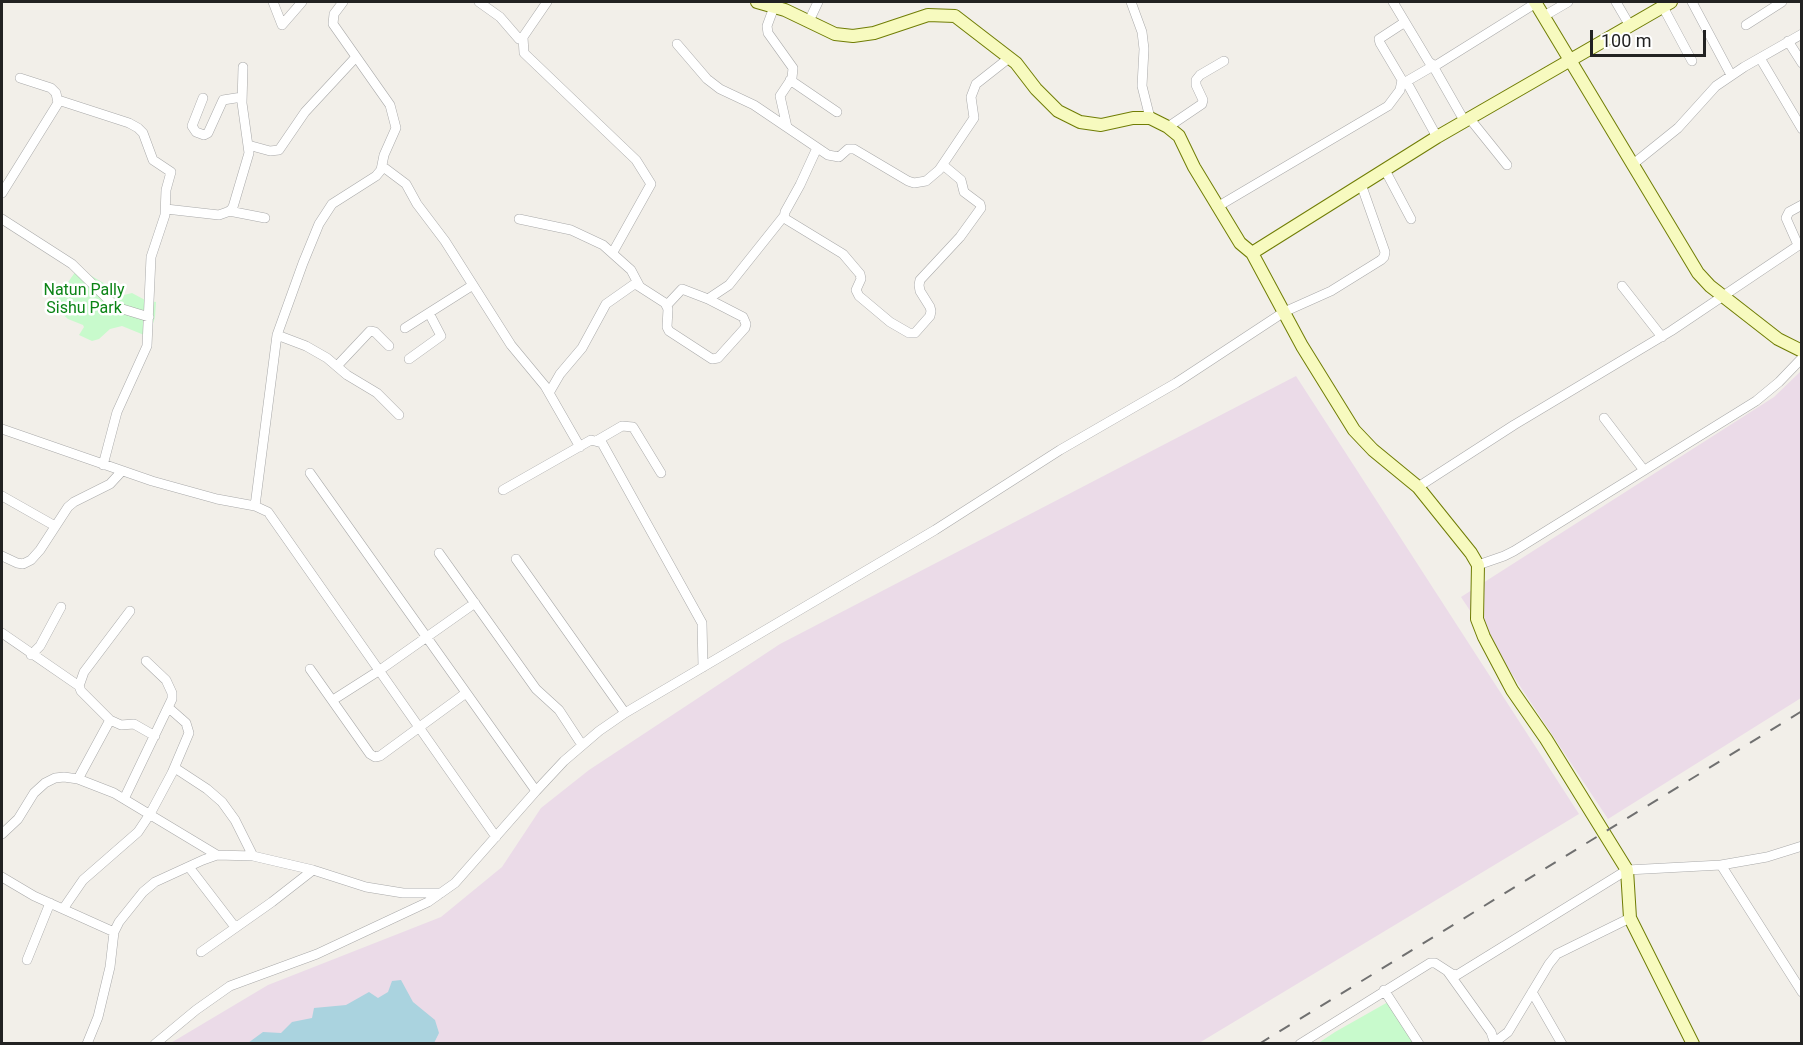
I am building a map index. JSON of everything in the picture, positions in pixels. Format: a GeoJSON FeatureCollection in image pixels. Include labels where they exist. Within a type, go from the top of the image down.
{"type":"FeatureCollection","features":[{"type":"Feature","properties":{"kind":"street"},"geometry":{"type":"LineString","coordinates":[[273,2],[282,25],[302,2]]}},
{"type":"Feature","properties":{"kind":"street"},"geometry":{"type":"LineString","coordinates":[[255,506],[277,335],[303,263],[322,219],[332,204],[376,176],[381,170],[386,150],[396,128],[390,105],[333,24],[334,14],[343,2]]}},
{"type":"Feature","properties":{"kind":"street"},"geometry":{"type":"LineString","coordinates":[[479,2],[500,17],[517,38],[523,37]]}},
{"type":"Feature","properties":{"kind":"street"},"geometry":{"type":"LineString","coordinates":[[547,2],[523,37],[524,53],[636,160],[651,184],[613,252]]}},
{"type":"Feature","properties":{"kind":"street"},"geometry":{"type":"LineString","coordinates":[[757,2],[809,21],[835,34],[853,36],[874,33],[928,15],[955,16],[1009,57],[1058,111],[1080,122],[1101,125],[1133,118],[1150,118],[1168,127],[1179,136],[1217,207],[1240,243],[1252,253],[1302,346],[1354,430],[1373,450],[1418,487],[1478,565],[1477,620],[1484,637],[1512,690],[1546,739],[1627,870],[1630,918],[1693,1044]]}},
{"type":"Feature","properties":{"kind":"street"},"geometry":{"type":"LineString","coordinates":[[809,21],[818,2]]}},
{"type":"Feature","properties":{"kind":"street"},"geometry":{"type":"LineString","coordinates":[[1131,2],[1142,32],[1143,86],[1150,118]]}},
{"type":"Feature","properties":{"kind":"street"},"geometry":{"type":"LineString","coordinates":[[1393,2],[1467,120],[1507,165]]}},
{"type":"Feature","properties":{"kind":"street"},"geometry":{"type":"LineString","coordinates":[[1217,207],[1381,111],[1393,100],[1404,83],[1438,65],[1536,2],[1698,273],[1724,297],[1778,339],[1802,351]]}},
{"type":"Feature","properties":{"kind":"street"},"geometry":{"type":"LineString","coordinates":[[1544,16],[1568,2]]}},
{"type":"Feature","properties":{"kind":"street"},"geometry":{"type":"LineString","coordinates":[[1616,2],[1630,26]]}},
{"type":"Feature","properties":{"kind":"street"},"geometry":{"type":"LineString","coordinates":[[1692,2],[1731,75]]}},
{"type":"Feature","properties":{"kind":"street"},"geometry":{"type":"LineString","coordinates":[[1746,25],[1782,2]]}},
{"type":"Feature","properties":{"kind":"street"},"geometry":{"type":"LineString","coordinates":[[1252,253],[1437,137],[1667,4],[1692,61]]}},
{"type":"Feature","properties":{"kind":"street"},"geometry":{"type":"LineString","coordinates":[[774,7],[767,26],[768,33],[792,64],[793,74],[781,93],[780,99],[787,127]]}},
{"type":"Feature","properties":{"kind":"street"},"geometry":{"type":"LineString","coordinates":[[1405,22],[1381,37],[1379,41],[1437,137]]}},
{"type":"Feature","properties":{"kind":"street"},"geometry":{"type":"LineString","coordinates":[[1632,165],[1678,128],[1716,86],[1802,34]]}},
{"type":"Feature","properties":{"kind":"street"},"geometry":{"type":"LineString","coordinates":[[1788,41],[1802,63]]}},
{"type":"Feature","properties":{"kind":"street"},"geometry":{"type":"LineString","coordinates":[[677,44],[707,79],[720,89],[754,105],[828,155],[839,157],[848,149],[854,149],[908,182],[914,183],[921,183],[931,177],[943,165],[974,118],[971,97],[976,84],[1009,57]]}},
{"type":"Feature","properties":{"kind":"street"},"geometry":{"type":"LineString","coordinates":[[248,145],[270,151],[279,150],[305,112],[356,57]]}},
{"type":"Feature","properties":{"kind":"street"},"geometry":{"type":"LineString","coordinates":[[1760,58],[1802,129]]}},
{"type":"Feature","properties":{"kind":"street"},"geometry":{"type":"LineString","coordinates":[[1168,127],[1202,104],[1203,100],[1196,80],[1200,75],[1224,61]]}},
{"type":"Feature","properties":{"kind":"street"},"geometry":{"type":"LineString","coordinates":[[166,209],[219,215],[233,207],[247,162],[248,145],[242,97],[243,67]]}},
{"type":"Feature","properties":{"kind":"street"},"geometry":{"type":"LineString","coordinates":[[2,193],[55,110],[58,100],[51,88],[20,78]]}},
{"type":"Feature","properties":{"kind":"street"},"geometry":{"type":"LineString","coordinates":[[790,80],[837,112]]}},
{"type":"Feature","properties":{"kind":"street"},"geometry":{"type":"LineString","coordinates":[[203,98],[192,126],[196,132],[204,135],[208,132],[223,100],[242,97]]}},
{"type":"Feature","properties":{"kind":"street"},"geometry":{"type":"LineString","coordinates":[[58,100],[129,123],[143,133],[153,160],[171,172],[167,188],[166,209],[151,257],[145,352],[117,412],[103,465]]}},
{"type":"Feature","properties":{"kind":"street"},"geometry":{"type":"LineString","coordinates":[[708,299],[735,280],[771,230],[784,216],[817,148]]}},
{"type":"Feature","properties":{"kind":"street"},"geometry":{"type":"LineString","coordinates":[[784,216],[791,223],[843,254],[860,274],[861,279],[856,290],[859,296],[874,310],[906,332],[915,333],[930,316],[931,311],[920,291],[920,280],[960,237],[981,208],[980,204],[964,192],[961,180],[943,165]]}},
{"type":"Feature","properties":{"kind":"street"},"geometry":{"type":"LineString","coordinates":[[382,166],[406,184],[511,345],[549,393],[580,447]]}},
{"type":"Feature","properties":{"kind":"street"},"geometry":{"type":"LineString","coordinates":[[1384,170],[1411,219]]}},
{"type":"Feature","properties":{"kind":"street"},"geometry":{"type":"LineString","coordinates":[[155,1044],[196,1010],[230,986],[327,949],[428,902],[455,883],[536,791],[582,745],[625,713],[935,530],[1060,450],[1176,383],[1284,312],[1331,291],[1384,257],[1361,184]]}},
{"type":"Feature","properties":{"kind":"street"},"geometry":{"type":"LineString","coordinates":[[1418,487],[1514,425],[1662,337],[1800,244],[1786,218],[1789,212],[1802,205]]}},
{"type":"Feature","properties":{"kind":"street"},"geometry":{"type":"LineString","coordinates":[[229,211],[265,218]]}},
{"type":"Feature","properties":{"kind":"street"},"geometry":{"type":"LineString","coordinates":[[2,219],[69,262],[116,307],[149,317]]}},
{"type":"Feature","properties":{"kind":"street"},"geometry":{"type":"LineString","coordinates":[[519,219],[571,230],[613,252],[635,276],[640,287]]}},
{"type":"Feature","properties":{"kind":"street"},"geometry":{"type":"LineString","coordinates":[[405,328],[473,285]]}},
{"type":"Feature","properties":{"kind":"street"},"geometry":{"type":"LineString","coordinates":[[549,393],[560,374],[582,348],[606,304],[628,287],[633,285],[640,287],[667,305]]}},
{"type":"Feature","properties":{"kind":"street"},"geometry":{"type":"LineString","coordinates":[[1622,286],[1662,337]]}},
{"type":"Feature","properties":{"kind":"street"},"geometry":{"type":"LineString","coordinates":[[682,289],[708,299],[743,317],[746,324],[739,335],[715,359],[667,329],[667,305],[682,289]]}},
{"type":"Feature","properties":{"kind":"street"},"geometry":{"type":"LineString","coordinates":[[409,359],[441,336],[429,313]]}},
{"type":"Feature","properties":{"kind":"street"},"geometry":{"type":"LineString","coordinates":[[337,366],[370,331],[375,332],[389,346]]}},
{"type":"Feature","properties":{"kind":"street"},"geometry":{"type":"LineString","coordinates":[[277,335],[313,350],[377,393],[399,415]]}},
{"type":"Feature","properties":{"kind":"street"},"geometry":{"type":"LineString","coordinates":[[1478,565],[1504,556],[1756,400],[1779,382],[1802,358]]}},
{"type":"Feature","properties":{"kind":"street"},"geometry":{"type":"LineString","coordinates":[[1604,418],[1643,469]]}},
{"type":"Feature","properties":{"kind":"street"},"geometry":{"type":"LineString","coordinates":[[503,490],[591,440],[598,440],[627,425],[633,427],[661,474]]}},
{"type":"Feature","properties":{"kind":"street"},"geometry":{"type":"LineString","coordinates":[[2,429],[122,471],[217,499],[255,506],[268,512],[274,517],[496,837]]}},
{"type":"Feature","properties":{"kind":"street"},"geometry":{"type":"LineString","coordinates":[[598,440],[604,446],[702,623],[703,667]]}},
{"type":"Feature","properties":{"kind":"street"},"geometry":{"type":"LineString","coordinates":[[2,556],[23,564],[31,560],[74,502],[103,489],[122,471]]}},
{"type":"Feature","properties":{"kind":"street"},"geometry":{"type":"LineString","coordinates":[[310,473],[536,791]]}},
{"type":"Feature","properties":{"kind":"street"},"geometry":{"type":"LineString","coordinates":[[2,496],[55,526]]}},
{"type":"Feature","properties":{"kind":"street"},"geometry":{"type":"LineString","coordinates":[[439,553],[536,689],[559,711],[582,745]]}},
{"type":"Feature","properties":{"kind":"street"},"geometry":{"type":"LineString","coordinates":[[516,559],[625,713]]}},
{"type":"Feature","properties":{"kind":"street"},"geometry":{"type":"LineString","coordinates":[[333,700],[475,603]]}},
{"type":"Feature","properties":{"kind":"street"},"geometry":{"type":"LineString","coordinates":[[31,655],[40,646],[61,607]]}},
{"type":"Feature","properties":{"kind":"street"},"geometry":{"type":"LineString","coordinates":[[79,686],[84,672],[130,611]]}},
{"type":"Feature","properties":{"kind":"street"},"geometry":{"type":"LineString","coordinates":[[2,633],[79,686],[81,691],[110,720],[121,725],[134,724],[155,736]]}},
{"type":"Feature","properties":{"kind":"street"},"geometry":{"type":"LineString","coordinates":[[124,799],[172,699],[166,680],[146,661]]}},
{"type":"Feature","properties":{"kind":"street"},"geometry":{"type":"LineString","coordinates":[[310,669],[370,754],[375,757],[380,756],[466,693]]}},
{"type":"Feature","properties":{"kind":"street"},"geometry":{"type":"LineString","coordinates":[[63,909],[83,880],[138,832],[175,768],[189,733],[186,723],[169,708]]}},
{"type":"Feature","properties":{"kind":"street"},"geometry":{"type":"LineString","coordinates":[[78,780],[110,720]]}},
{"type":"Feature","properties":{"kind":"street"},"geometry":{"type":"LineString","coordinates":[[175,768],[222,802],[235,819],[254,856]]}},
{"type":"Feature","properties":{"kind":"street"},"geometry":{"type":"LineString","coordinates":[[2,834],[18,819],[34,793],[45,783],[64,777],[78,780],[124,799],[216,855]]}},
{"type":"Feature","properties":{"kind":"street"},"geometry":{"type":"LineString","coordinates":[[1300,1044],[1430,963],[1435,963],[1457,975],[1627,870],[1721,865],[1767,857],[1802,846]]}},
{"type":"Feature","properties":{"kind":"street"},"geometry":{"type":"LineString","coordinates":[[87,1044],[98,1017],[110,967],[114,933],[131,905],[155,882],[216,855],[254,856],[366,886],[394,891],[441,893]]}},
{"type":"Feature","properties":{"kind":"street"},"geometry":{"type":"LineString","coordinates":[[1721,865],[1802,992]]}},
{"type":"Feature","properties":{"kind":"street"},"geometry":{"type":"LineString","coordinates":[[189,867],[235,927]]}},
{"type":"Feature","properties":{"kind":"street"},"geometry":{"type":"LineString","coordinates":[[201,952],[313,870]]}},
{"type":"Feature","properties":{"kind":"street"},"geometry":{"type":"LineString","coordinates":[[2,877],[34,896],[114,933]]}},
{"type":"Feature","properties":{"kind":"street"},"geometry":{"type":"LineString","coordinates":[[27,960],[50,903]]}},
{"type":"Feature","properties":{"kind":"street"},"geometry":{"type":"LineString","coordinates":[[1448,972],[1491,1032],[1495,1043],[1508,1032],[1549,964],[1562,951],[1630,918]]}},
{"type":"Feature","properties":{"kind":"street"},"geometry":{"type":"LineString","coordinates":[[1384,990],[1419,1044]]}},
{"type":"Feature","properties":{"kind":"street"},"geometry":{"type":"LineString","coordinates":[[1532,992],[1562,1044]]}},
{"type":"Feature","properties":{"kind":"shaded area"},"geometry":{"type":"Polygon","coordinates":[[[1801,371],[1801,698],[1608,819],[1461,597],[1774,397],[1801,371]]]}},
{"type":"Feature","properties":{"kind":"shaded area"},"geometry":{"type":"Polygon","coordinates":[[[1296,376],[1579,814],[1199,1043],[169,1044],[268,985],[441,917],[502,867],[541,808],[589,770],[780,644],[1296,376]]]}},
{"type":"Feature","properties":{"kind":"green space","name":"Natun Pally Sishu Park"},"geometry":{"type":"Polygon","coordinates":[[[78,268],[124,295],[132,293],[145,300],[156,302],[155,317],[149,337],[122,326],[110,329],[99,339],[92,341],[79,335],[83,325],[68,319],[52,305],[78,268]]]}},
{"type":"Feature","properties":{"kind":"green space"},"geometry":{"type":"Polygon","coordinates":[[[1388,1002],[1418,1044],[1317,1044],[1335,1032],[1388,1002]]]}},
{"type":"Feature","properties":{"kind":"water"},"geometry":{"type":"Polygon","coordinates":[[[401,980],[413,1002],[435,1020],[439,1033],[434,1043],[248,1043],[263,1032],[281,1033],[292,1022],[312,1018],[314,1008],[346,1005],[369,992],[378,998],[388,992],[392,981],[401,980]]]}},
{"type":"Feature","properties":{"kind":"railway"},"geometry":{"type":"LineString","coordinates":[[1259,1044],[1802,711]]}}]}
